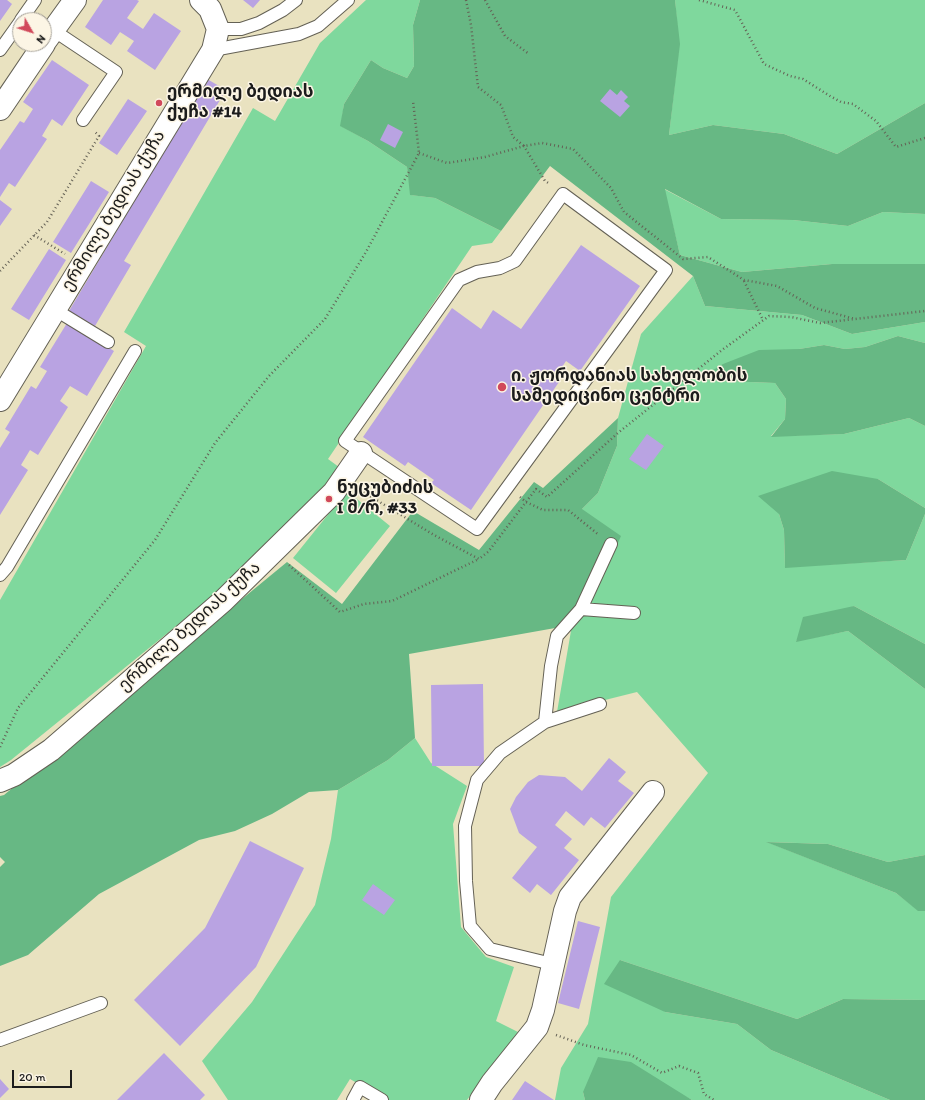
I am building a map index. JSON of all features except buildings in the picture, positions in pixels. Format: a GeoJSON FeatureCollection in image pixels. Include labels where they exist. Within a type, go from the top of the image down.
{"type":"FeatureCollection","features":[{"type":"Feature","properties":{"kind":"street"},"geometry":{"type":"LineString","coordinates":[[52,32],[75,0]]}},
{"type":"Feature","properties":{"kind":"street"},"geometry":{"type":"LineString","coordinates":[[201,0],[210,9],[216,40]]}},
{"type":"Feature","properties":{"kind":"street","name":"ერმილე ბედიას ქუჩა"},"geometry":{"type":"LineString","coordinates":[[0,400],[216,40]]}},
{"type":"Feature","properties":{"kind":"street"},"geometry":{"type":"LineString","coordinates":[[0,109],[38,52]]}},
{"type":"Feature","properties":{"kind":"street","name":"ერმილე ბედიას ქუჩა"},"geometry":{"type":"LineString","coordinates":[[0,781],[51,750],[223,601],[334,492],[361,453]]}},
{"type":"Feature","properties":{"kind":"street"},"geometry":{"type":"LineString","coordinates":[[481,1100],[492,1083],[537,1028],[543,1010],[565,911],[570,897],[653,792]]}},
{"type":"Feature","properties":{"kind":"lane"},"geometry":{"type":"LineString","coordinates":[[27,12],[35,0]]}},
{"type":"Feature","properties":{"kind":"lane"},"geometry":{"type":"LineString","coordinates":[[216,40],[259,23],[283,10],[296,0]]}},
{"type":"Feature","properties":{"kind":"lane"},"geometry":{"type":"LineString","coordinates":[[216,40],[299,34],[318,26],[348,0]]}},
{"type":"Feature","properties":{"kind":"lane"},"geometry":{"type":"LineString","coordinates":[[0,50],[12,33]]}},
{"type":"Feature","properties":{"kind":"lane"},"geometry":{"type":"LineString","coordinates":[[52,41],[116,72],[83,120]]}},
{"type":"Feature","properties":{"kind":"lane"},"geometry":{"type":"LineString","coordinates":[[563,194],[666,270],[477,529],[361,453],[345,441],[459,280],[477,272],[500,268],[515,261],[563,194]]}},
{"type":"Feature","properties":{"kind":"lane"},"geometry":{"type":"LineString","coordinates":[[54,309],[108,342]]}},
{"type":"Feature","properties":{"kind":"lane"},"geometry":{"type":"LineString","coordinates":[[0,575],[7,567],[135,351]]}},
{"type":"Feature","properties":{"kind":"lane"},"geometry":{"type":"LineString","coordinates":[[545,722],[551,666],[557,636],[581,609],[611,544]]}},
{"type":"Feature","properties":{"kind":"lane"},"geometry":{"type":"LineString","coordinates":[[581,609],[634,613]]}},
{"type":"Feature","properties":{"kind":"lane"},"geometry":{"type":"LineString","coordinates":[[552,964],[490,949],[470,926],[466,881],[466,826],[476,780],[500,753],[545,722],[600,704]]}},
{"type":"Feature","properties":{"kind":"lane"},"geometry":{"type":"LineString","coordinates":[[0,1040],[101,1003]]}},
{"type":"Feature","properties":{"kind":"lane"},"geometry":{"type":"LineString","coordinates":[[353,1100],[360,1087],[382,1100]]}},
{"type":"Feature","properties":{"kind":"path"},"geometry":{"type":"LineString","coordinates":[[466,0],[471,25],[478,87],[501,105],[513,137],[524,146],[546,181]]}},
{"type":"Feature","properties":{"kind":"path"},"geometry":{"type":"LineString","coordinates":[[485,0],[505,36],[529,54]]}},
{"type":"Feature","properties":{"kind":"path"},"geometry":{"type":"LineString","coordinates":[[699,0],[735,10],[764,64],[790,76],[804,79],[830,96],[852,104],[876,121],[896,147],[925,138]]}},
{"type":"Feature","properties":{"kind":"path"},"geometry":{"type":"LineString","coordinates":[[0,747],[18,708],[155,540],[215,443],[270,376],[325,319],[366,252],[419,153],[414,101]]}},
{"type":"Feature","properties":{"kind":"path"},"geometry":{"type":"LineString","coordinates":[[0,271],[47,222],[99,136],[83,120]]}},
{"type":"Feature","properties":{"kind":"path"},"geometry":{"type":"LineString","coordinates":[[419,153],[447,163],[485,157],[524,146],[542,143],[574,149],[611,188],[624,212],[683,259],[708,257],[744,280],[778,286],[815,308],[855,319]]}},
{"type":"Feature","properties":{"kind":"path"},"geometry":{"type":"LineString","coordinates":[[34,235],[66,254]]}},
{"type":"Feature","properties":{"kind":"path"},"geometry":{"type":"LineString","coordinates":[[744,280],[763,320]]}},
{"type":"Feature","properties":{"kind":"path"},"geometry":{"type":"LineString","coordinates":[[526,502],[536,489],[547,497],[625,428],[716,354],[769,316],[791,317],[820,323],[925,312]]}},
{"type":"Feature","properties":{"kind":"path"},"geometry":{"type":"LineString","coordinates":[[568,510],[611,544]]}},
{"type":"Feature","properties":{"kind":"path"},"geometry":{"type":"LineString","coordinates":[[287,563],[340,612],[364,604],[392,600],[479,559]]}},
{"type":"Feature","properties":{"kind":"path"},"geometry":{"type":"LineString","coordinates":[[566,1040],[630,1055],[662,1073],[679,1066],[698,1073],[704,1094],[714,1100]]}},
{"type":"Feature","properties":{"kind":"green space"},"geometry":{"type":"Polygon","coordinates":[[[366,0],[420,0],[413,25],[414,66],[407,78],[383,68],[371,60],[344,104],[341,126],[368,141],[407,167],[411,195],[435,198],[501,231],[492,243],[472,246],[328,459],[343,470],[271,547],[196,610],[11,760],[0,767],[0,600],[146,346],[124,332],[253,108],[275,121],[320,43],[366,0]]]}},
{"type":"Feature","properties":{"kind":"green space"},"geometry":{"type":"Polygon","coordinates":[[[420,0],[675,0],[680,44],[669,135],[713,125],[784,134],[837,154],[925,103],[925,214],[883,212],[848,226],[793,220],[721,219],[665,189],[680,255],[742,272],[832,264],[925,264],[925,322],[852,334],[802,315],[705,306],[693,276],[550,166],[501,231],[435,198],[410,195],[407,167],[368,141],[340,126],[344,104],[371,60],[383,68],[407,78],[414,66],[413,25],[420,0]]]}},
{"type":"Feature","properties":{"kind":"green space"},"geometry":{"type":"Polygon","coordinates":[[[675,0],[925,0],[925,103],[837,154],[784,134],[713,125],[669,135],[679,46],[675,0]]]}},
{"type":"Feature","properties":{"kind":"green space"},"geometry":{"type":"Polygon","coordinates":[[[664,189],[721,219],[793,220],[848,226],[883,212],[925,214],[925,264],[832,264],[742,272],[680,255],[664,189]]]}},
{"type":"Feature","properties":{"kind":"green space"},"geometry":{"type":"Polygon","coordinates":[[[693,276],[705,306],[802,315],[852,334],[925,322],[925,343],[898,336],[865,347],[845,349],[824,345],[799,349],[698,380],[775,383],[786,399],[785,419],[771,436],[844,434],[909,418],[925,426],[925,508],[878,479],[779,514],[784,530],[785,567],[906,560],[925,514],[925,644],[854,606],[796,641],[848,631],[925,689],[925,855],[888,862],[828,844],[767,842],[896,893],[918,910],[925,911],[925,1000],[843,999],[797,1019],[620,960],[665,1012],[737,1024],[771,1050],[890,1100],[692,1100],[682,1095],[583,1092],[585,1100],[555,1100],[561,1068],[588,1024],[611,897],[708,773],[637,692],[557,712],[572,625],[582,509],[598,493],[617,446],[618,418],[641,334],[693,276]]]}},
{"type":"Feature","properties":{"kind":"green space"},"geometry":{"type":"Polygon","coordinates":[[[898,336],[925,343],[925,426],[909,418],[844,434],[771,437],[785,419],[786,399],[775,383],[697,380],[723,364],[759,350],[799,349],[824,345],[845,349],[865,347],[898,336]]]}},
{"type":"Feature","properties":{"kind":"green space"},"geometry":{"type":"Polygon","coordinates":[[[618,418],[617,446],[598,493],[582,509],[621,536],[594,596],[572,625],[409,654],[415,738],[388,760],[338,790],[309,792],[272,814],[235,831],[199,840],[99,894],[28,955],[0,966],[0,867],[5,862],[0,857],[0,796],[4,795],[287,562],[342,604],[413,511],[479,550],[534,482],[543,488],[618,418]]]}},
{"type":"Feature","properties":{"kind":"green space"},"geometry":{"type":"Polygon","coordinates":[[[832,471],[878,479],[925,508],[925,514],[906,560],[785,568],[784,530],[779,514],[758,496],[832,471]]]}},
{"type":"Feature","properties":{"kind":"green space"},"geometry":{"type":"Polygon","coordinates":[[[347,491],[390,526],[336,593],[293,558],[347,491]]]}},
{"type":"Feature","properties":{"kind":"green space"},"geometry":{"type":"Polygon","coordinates":[[[854,606],[925,644],[925,689],[848,631],[796,642],[803,617],[854,606]]]}},
{"type":"Feature","properties":{"kind":"green space"},"geometry":{"type":"Polygon","coordinates":[[[415,738],[431,763],[467,786],[453,824],[461,927],[486,957],[514,967],[496,1021],[518,1032],[467,1100],[386,1100],[350,1079],[337,1100],[228,1100],[202,1061],[252,1002],[315,905],[331,839],[338,790],[388,760],[415,738]]]}},
{"type":"Feature","properties":{"kind":"green space"},"geometry":{"type":"Polygon","coordinates":[[[766,842],[828,844],[888,862],[925,855],[925,911],[918,911],[896,893],[766,842]]]}},
{"type":"Feature","properties":{"kind":"green space"},"geometry":{"type":"Polygon","coordinates":[[[620,960],[797,1019],[843,999],[925,1000],[925,1100],[890,1100],[771,1050],[737,1024],[665,1012],[604,984],[620,960]]]}},
{"type":"Feature","properties":{"kind":"green space"},"geometry":{"type":"Polygon","coordinates":[[[598,1057],[631,1062],[692,1100],[585,1100],[583,1092],[598,1057]]]}},
{"type":"Feature","properties":{"kind":"place","name":"ერმილე ბედიას ქუჩა #14"},"geometry":{"type":"Point","coordinates":[159,103]}},
{"type":"Feature","properties":{"kind":"place","name":"ი. ჟორდანიას სახელობის სამედიცინო ცენტრი"},"geometry":{"type":"Point","coordinates":[502,387]}},
{"type":"Feature","properties":{"kind":"place","name":"ნუცუბიძის I მ/რ, #33"},"geometry":{"type":"Point","coordinates":[329,499]}}]}
